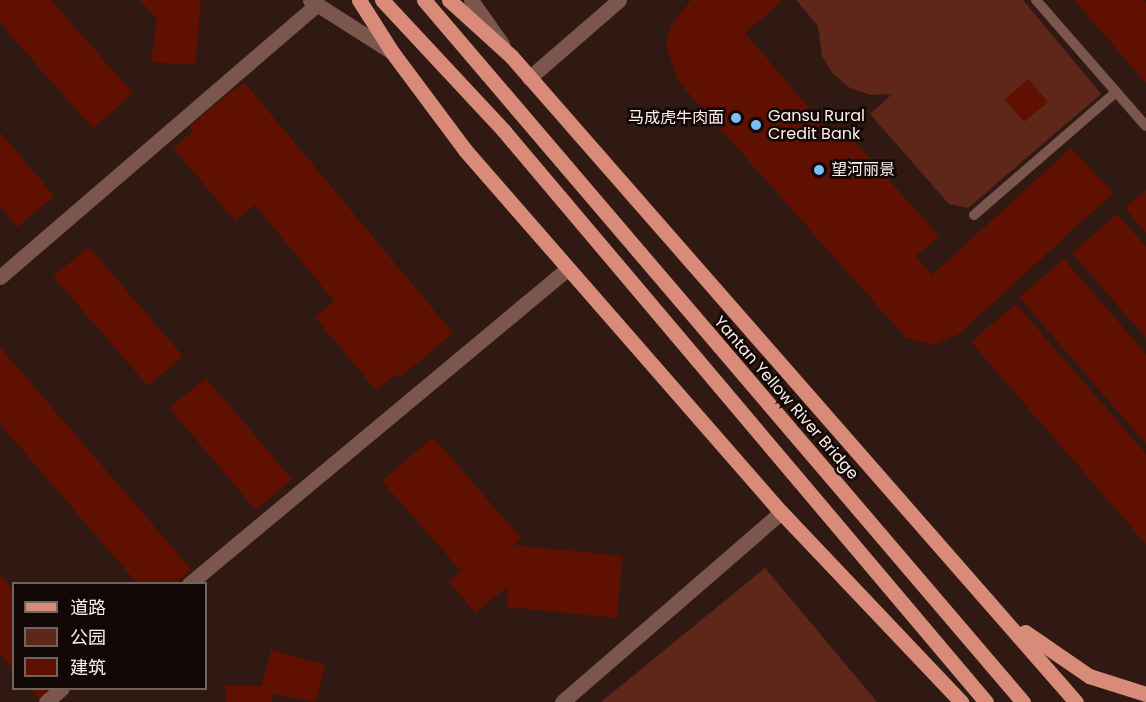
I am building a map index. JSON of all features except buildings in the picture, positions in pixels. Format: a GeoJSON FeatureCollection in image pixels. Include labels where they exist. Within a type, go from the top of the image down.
{"type":"FeatureCollection","features":[{"type":"Feature","properties":{"kind":"main road"},"geometry":{"type":"LineString","coordinates":[[359,0],[392,52],[465,150],[781,512],[961,702]]}},
{"type":"Feature","properties":{"kind":"main road"},"geometry":{"type":"LineString","coordinates":[[382,0],[504,131],[986,702]]}},
{"type":"Feature","properties":{"kind":"main road","name":"Yantan Yellow River Bridge"},"geometry":{"type":"LineString","coordinates":[[424,0],[1023,702]]}},
{"type":"Feature","properties":{"kind":"main road"},"geometry":{"type":"LineString","coordinates":[[449,0],[511,56],[1005,618],[1076,702]]}},
{"type":"Feature","properties":{"kind":"main road"},"geometry":{"type":"LineString","coordinates":[[1005,618],[1089,676],[1146,694]]}},
{"type":"Feature","properties":{"kind":"street"},"geometry":{"type":"LineString","coordinates":[[471,0],[511,56]]}},
{"type":"Feature","properties":{"kind":"street"},"geometry":{"type":"LineString","coordinates":[[530,78],[619,0]]}},
{"type":"Feature","properties":{"kind":"street"},"geometry":{"type":"LineString","coordinates":[[0,277],[312,3],[392,52]]}},
{"type":"Feature","properties":{"kind":"street"},"geometry":{"type":"LineString","coordinates":[[191,582],[568,268]]}},
{"type":"Feature","properties":{"kind":"street"},"geometry":{"type":"LineString","coordinates":[[562,702],[781,512]]}},
{"type":"Feature","properties":{"kind":"street"},"geometry":{"type":"LineString","coordinates":[[46,702],[60,690]]}},
{"type":"Feature","properties":{"kind":"lane"},"geometry":{"type":"LineString","coordinates":[[1036,0],[1146,126]]}},
{"type":"Feature","properties":{"kind":"lane"},"geometry":{"type":"LineString","coordinates":[[974,215],[1116,92]]}},
{"type":"Feature","properties":{"kind":"green space"},"geometry":{"type":"Polygon","coordinates":[[[796,0],[1023,0],[1101,94],[968,208],[949,204],[870,114],[892,94],[871,95],[850,88],[833,74],[822,56],[818,26],[796,0]]]}},
{"type":"Feature","properties":{"kind":"green space"},"geometry":{"type":"Polygon","coordinates":[[[765,568],[877,702],[601,702],[765,568]]]}},
{"type":"Feature","properties":{"kind":"place","name":"马成虎牛肉面"},"geometry":{"type":"Point","coordinates":[736,118]}},
{"type":"Feature","properties":{"kind":"place","name":"Gansu Rural Credit Bank"},"geometry":{"type":"Point","coordinates":[756,125]}},
{"type":"Feature","properties":{"kind":"place","name":"望河丽景"},"geometry":{"type":"Point","coordinates":[819,170]}}]}
